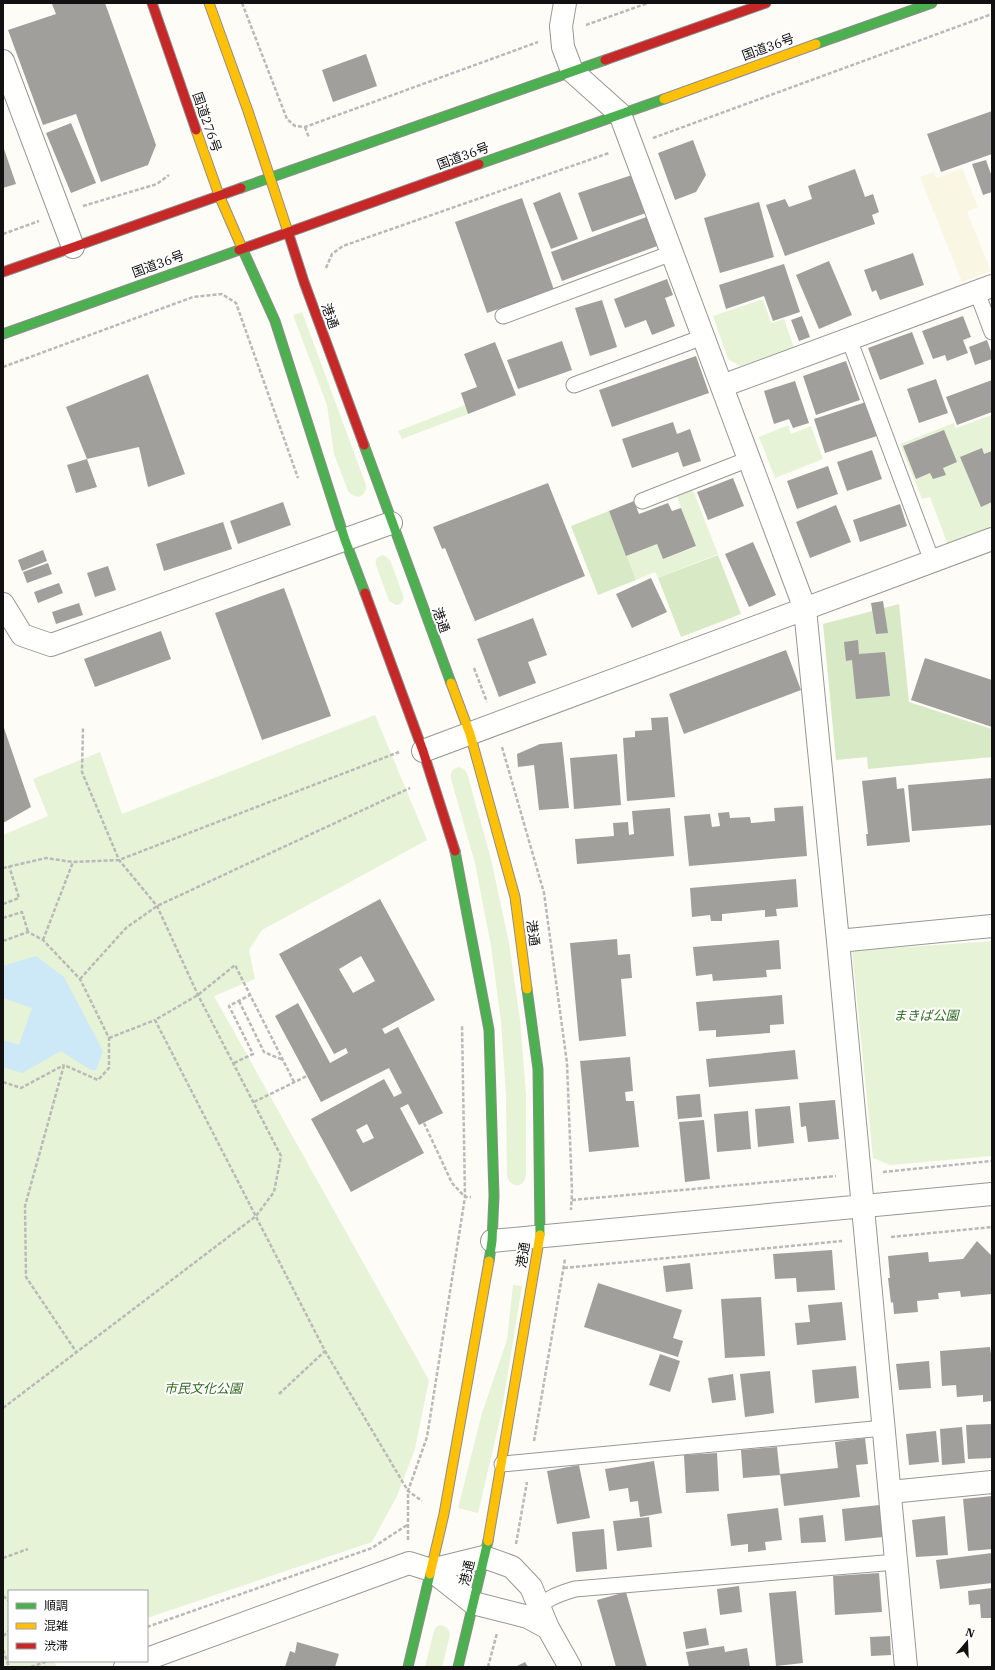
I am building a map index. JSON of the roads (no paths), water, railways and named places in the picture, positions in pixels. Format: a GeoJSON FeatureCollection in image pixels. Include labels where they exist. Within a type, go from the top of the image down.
{"type":"FeatureCollection","features":[{"type":"Feature","properties":{"kind":"main road","name":"国道276号"},"geometry":{"type":"LineString","coordinates":[[152,3],[219,195],[242,248]]}},
{"type":"Feature","properties":{"kind":"main road"},"geometry":{"type":"LineString","coordinates":[[209,3],[248,111],[288,232]]}},
{"type":"Feature","properties":{"kind":"main road"},"geometry":{"type":"LineString","coordinates":[[3,272],[766,3]]}},
{"type":"Feature","properties":{"kind":"main road","name":"国道36号"},"geometry":{"type":"LineString","coordinates":[[3,334],[932,3]]}},
{"type":"Feature","properties":{"kind":"main road","name":"港通"},"geometry":{"type":"LineString","coordinates":[[288,232],[304,282],[391,523],[470,734],[515,897],[538,1069],[540,1237],[492,1524],[458,1667]]}},
{"type":"Feature","properties":{"kind":"main road"},"geometry":{"type":"LineString","coordinates":[[242,248],[275,321],[413,751],[457,858],[489,1030],[494,1196],[492,1241],[444,1514],[408,1667]]}},
{"type":"Feature","properties":{"kind":"street"},"geometry":{"type":"LineString","coordinates":[[565,3],[562,26],[563,47],[572,71],[620,114],[805,609],[838,941],[906,1667]]}},
{"type":"Feature","properties":{"kind":"street"},"geometry":{"type":"LineString","coordinates":[[3,61],[72,247]]}},
{"type":"Feature","properties":{"kind":"street"},"geometry":{"type":"LineString","coordinates":[[722,386],[985,289]]}},
{"type":"Feature","properties":{"kind":"street"},"geometry":{"type":"LineString","coordinates":[[3,604],[22,635],[51,645],[391,523]]}},
{"type":"Feature","properties":{"kind":"street"},"geometry":{"type":"LineString","coordinates":[[413,751],[470,734],[992,539]]}},
{"type":"Feature","properties":{"kind":"street"},"geometry":{"type":"LineString","coordinates":[[838,941],[992,926]]}},
{"type":"Feature","properties":{"kind":"street"},"geometry":{"type":"LineString","coordinates":[[492,1241],[992,1194]]}},
{"type":"Feature","properties":{"kind":"street"},"geometry":{"type":"LineString","coordinates":[[890,1492],[992,1482]]}},
{"type":"Feature","properties":{"kind":"street"},"geometry":{"type":"LineString","coordinates":[[431,1570],[484,1557],[512,1567],[531,1587],[533,1611],[548,1628],[570,1667]]}},
{"type":"Feature","properties":{"kind":"street"},"geometry":{"type":"LineString","coordinates":[[148,1659],[409,1563],[431,1570],[473,1603],[502,1611],[533,1611]]}},
{"type":"Feature","properties":{"kind":"street"},"geometry":{"type":"LineString","coordinates":[[125,1667],[138,1662]]}},
{"type":"Feature","properties":{"kind":"lane"},"geometry":{"type":"LineString","coordinates":[[503,316],[672,254]]}},
{"type":"Feature","properties":{"kind":"lane"},"geometry":{"type":"LineString","coordinates":[[985,289],[992,332]]}},
{"type":"Feature","properties":{"kind":"lane"},"geometry":{"type":"LineString","coordinates":[[574,385],[703,337]]}},
{"type":"Feature","properties":{"kind":"lane"},"geometry":{"type":"LineString","coordinates":[[849,339],[932,561]]}},
{"type":"Feature","properties":{"kind":"lane"},"geometry":{"type":"LineString","coordinates":[[642,501],[749,459]]}},
{"type":"Feature","properties":{"kind":"lane"},"geometry":{"type":"LineString","coordinates":[[502,1464],[884,1428]]}},
{"type":"Feature","properties":{"kind":"lane"},"geometry":{"type":"LineString","coordinates":[[533,1611],[552,1596],[575,1589],[896,1562]]}},
{"type":"Feature","properties":{"kind":"water"},"geometry":{"type":"Polygon","coordinates":[[[36,956],[64,977],[103,1051],[96,1070],[91,1070],[61,1051],[22,1073],[3,1067],[3,1040],[19,1045],[32,1008],[3,998],[3,966],[36,956]]]}},
{"type":"Feature","properties":{"kind":"park label","name":"まきば公園"},"geometry":{"type":"Point","coordinates":[926,1015]}},
{"type":"Feature","properties":{"kind":"park label","name":"市民文化公園"},"geometry":{"type":"Point","coordinates":[203,1388]}}]}
